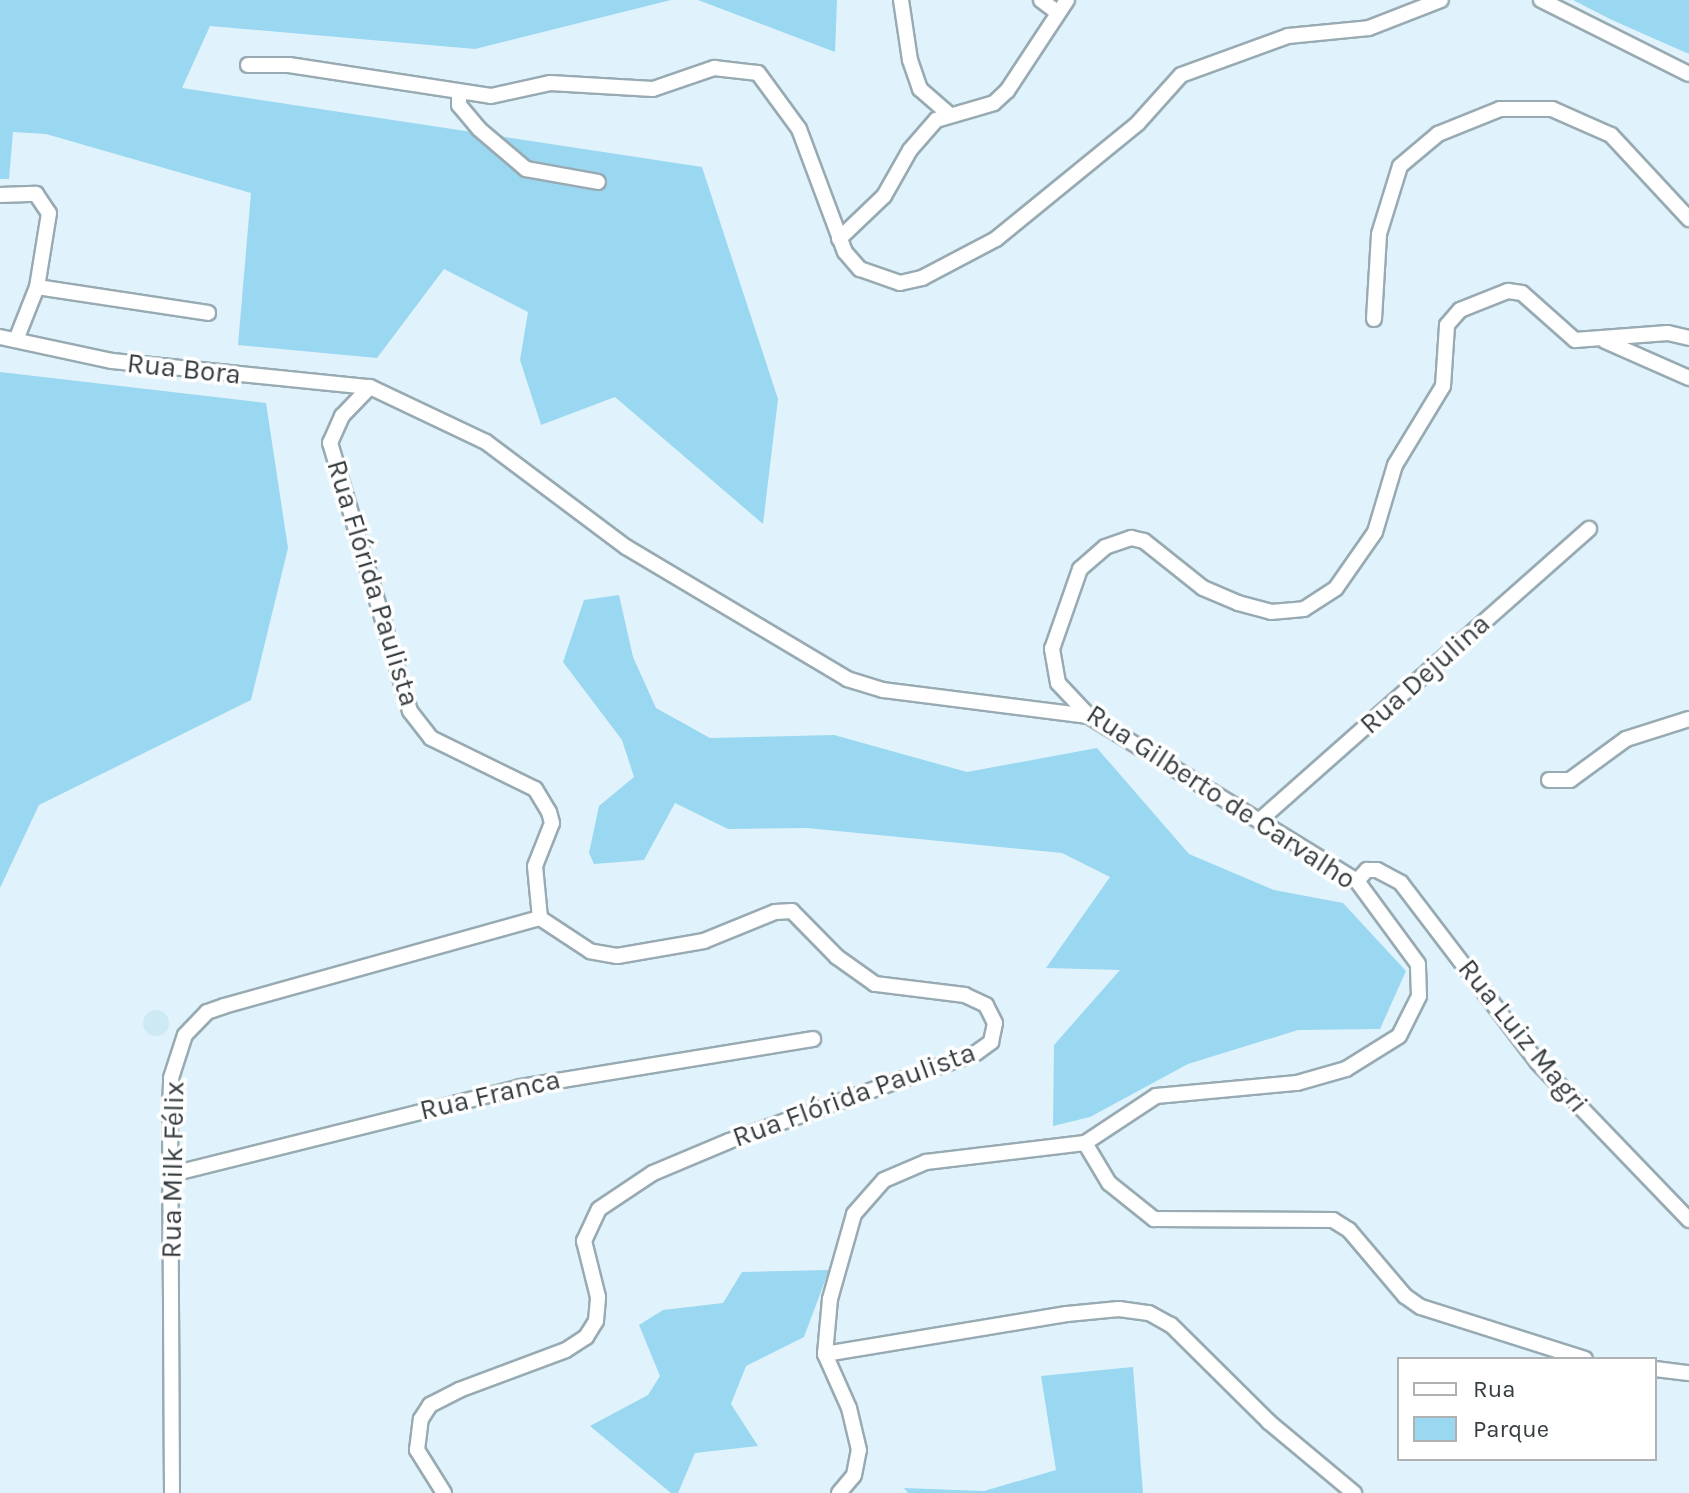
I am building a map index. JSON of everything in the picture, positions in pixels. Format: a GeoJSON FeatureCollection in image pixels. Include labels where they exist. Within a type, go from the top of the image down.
{"type":"FeatureCollection","features":[{"type":"Feature","properties":{"kind":"street"},"geometry":{"type":"LineString","coordinates":[[901,0],[910,60],[920,89],[948,113]]}},
{"type":"Feature","properties":{"kind":"street"},"geometry":{"type":"LineString","coordinates":[[1041,0],[1058,13]]}},
{"type":"Feature","properties":{"kind":"street"},"geometry":{"type":"LineString","coordinates":[[839,239],[884,196],[919,136],[948,113],[994,103],[1007,91],[1067,0]]}},
{"type":"Feature","properties":{"kind":"street"},"geometry":{"type":"LineString","coordinates":[[248,65],[289,65],[459,94],[491,96],[550,83],[653,89],[714,68],[758,73],[799,129],[839,239],[851,261],[878,278],[900,283],[922,278],[996,239],[1138,123],[1181,75],[1288,36],[1369,28],[1441,0]]}},
{"type":"Feature","properties":{"kind":"street"},"geometry":{"type":"LineString","coordinates":[[1541,0],[1689,74]]}},
{"type":"Feature","properties":{"kind":"street"},"geometry":{"type":"LineString","coordinates":[[459,94],[459,105],[479,129],[526,169],[598,182]]}},
{"type":"Feature","properties":{"kind":"street"},"geometry":{"type":"LineString","coordinates":[[1374,319],[1379,234],[1400,166],[1438,134],[1500,109],[1552,109],[1611,135],[1689,219]]}},
{"type":"Feature","properties":{"kind":"street"},"geometry":{"type":"LineString","coordinates":[[0,195],[36,194],[47,205],[49,225],[37,287],[16,340]]}},
{"type":"Feature","properties":{"kind":"street"},"geometry":{"type":"LineString","coordinates":[[37,287],[208,313]]}},
{"type":"Feature","properties":{"kind":"street","name":"Rua Gilberto de Carvalho"},"geometry":{"type":"LineString","coordinates":[[839,1493],[854,1475],[859,1450],[849,1408],[825,1354],[830,1299],[854,1214],[884,1180],[926,1162],[1085,1143],[1156,1096],[1321,1077],[1381,1052],[1399,1036],[1419,996],[1418,964],[1357,881],[1261,819],[1089,716],[1058,683],[1050,662],[1073,582],[1105,547],[1119,540],[1144,541],[1203,588],[1238,603],[1271,612],[1304,609],[1336,588],[1375,532],[1395,465],[1443,386],[1447,325],[1460,310],[1500,292],[1522,293],[1568,336],[1605,341],[1668,333],[1689,338]]}},
{"type":"Feature","properties":{"kind":"street","name":"Rua Bora"},"geometry":{"type":"LineString","coordinates":[[0,337],[112,361],[370,387]]}},
{"type":"Feature","properties":{"kind":"street"},"geometry":{"type":"LineString","coordinates":[[1605,341],[1689,378]]}},
{"type":"Feature","properties":{"kind":"street"},"geometry":{"type":"LineString","coordinates":[[370,387],[486,442],[626,547],[847,679],[883,690],[1089,716]]}},
{"type":"Feature","properties":{"kind":"street","name":"Rua Flórida Paulista"},"geometry":{"type":"LineString","coordinates":[[370,387],[334,425],[330,443],[403,696],[431,738],[524,782],[545,802],[552,823],[535,866],[540,918],[590,951],[617,956],[704,941],[775,912],[792,911],[837,957],[875,984],[965,995],[986,1005],[995,1023],[991,1042],[976,1053],[729,1141],[653,1173],[599,1209],[584,1241],[598,1297],[596,1321],[586,1337],[566,1350],[459,1390],[430,1405],[421,1419],[417,1450],[444,1493]]}},
{"type":"Feature","properties":{"kind":"street","name":"Rua Dejulina"},"geometry":{"type":"LineString","coordinates":[[1261,819],[1589,529]]}},
{"type":"Feature","properties":{"kind":"street"},"geometry":{"type":"LineString","coordinates":[[1549,780],[1570,780],[1626,739],[1689,719]]}},
{"type":"Feature","properties":{"kind":"street","name":"Rua Luiz Magri"},"geometry":{"type":"LineString","coordinates":[[1357,881],[1367,870],[1377,870],[1401,883],[1538,1063],[1689,1220]]}},
{"type":"Feature","properties":{"kind":"street","name":"Rua Milk Félix"},"geometry":{"type":"LineString","coordinates":[[172,1493],[171,1078],[185,1035],[207,1012],[540,918]]}},
{"type":"Feature","properties":{"kind":"street","name":"Rua Franca"},"geometry":{"type":"LineString","coordinates":[[172,1174],[520,1087],[813,1039]]}},
{"type":"Feature","properties":{"kind":"street"},"geometry":{"type":"LineString","coordinates":[[1085,1143],[1109,1183],[1154,1219],[1333,1220],[1349,1230],[1405,1296],[1421,1307],[1579,1357]]}},
{"type":"Feature","properties":{"kind":"street"},"geometry":{"type":"LineString","coordinates":[[825,1354],[1067,1314],[1119,1309],[1149,1313],[1171,1325],[1280,1432],[1354,1493]]}},
{"type":"Feature","properties":{"kind":"street"},"geometry":{"type":"LineString","coordinates":[[1657,1369],[1689,1373]]}},
{"type":"Feature","properties":{"kind":"shaded area"},"geometry":{"type":"Polygon","coordinates":[[[156,1010],[165,1014],[169,1023],[165,1032],[156,1036],[147,1032],[143,1023],[147,1014],[156,1010]]]}},
{"type":"Feature","properties":{"kind":"green space"},"geometry":{"type":"Polygon","coordinates":[[[0,0],[671,0],[475,49],[210,26],[182,88],[702,167],[778,399],[763,524],[615,397],[541,425],[520,360],[528,312],[444,269],[377,358],[238,345],[251,193],[46,134],[13,132],[9,179],[0,179],[0,0]]]}},
{"type":"Feature","properties":{"kind":"green space"},"geometry":{"type":"Polygon","coordinates":[[[698,0],[837,0],[835,52],[698,0]]]}},
{"type":"Feature","properties":{"kind":"green space"},"geometry":{"type":"Polygon","coordinates":[[[1573,0],[1689,0],[1689,54],[1612,20],[1573,0]]]}},
{"type":"Feature","properties":{"kind":"green space"},"geometry":{"type":"Polygon","coordinates":[[[0,372],[266,403],[288,548],[251,700],[39,805],[0,888],[0,372]]]}},
{"type":"Feature","properties":{"kind":"green space"},"geometry":{"type":"Polygon","coordinates":[[[619,595],[633,657],[656,708],[710,738],[834,735],[967,772],[1097,748],[1189,854],[1274,890],[1343,903],[1406,971],[1380,1029],[1298,1030],[1188,1064],[1090,1117],[1053,1126],[1054,1045],[1120,970],[1046,968],[1110,877],[1062,853],[807,828],[728,829],[675,803],[644,860],[594,864],[589,853],[599,806],[634,777],[622,740],[563,662],[584,600],[619,595]]]}},
{"type":"Feature","properties":{"kind":"green space"},"geometry":{"type":"Polygon","coordinates":[[[829,1270],[804,1337],[746,1366],[731,1404],[758,1446],[695,1453],[678,1493],[671,1493],[590,1426],[648,1395],[660,1376],[639,1325],[663,1310],[723,1303],[742,1272],[829,1270]]]}},
{"type":"Feature","properties":{"kind":"green space"},"geometry":{"type":"Polygon","coordinates":[[[1133,1367],[1143,1493],[908,1493],[904,1488],[984,1491],[1056,1470],[1041,1376],[1133,1367]]]}}]}
